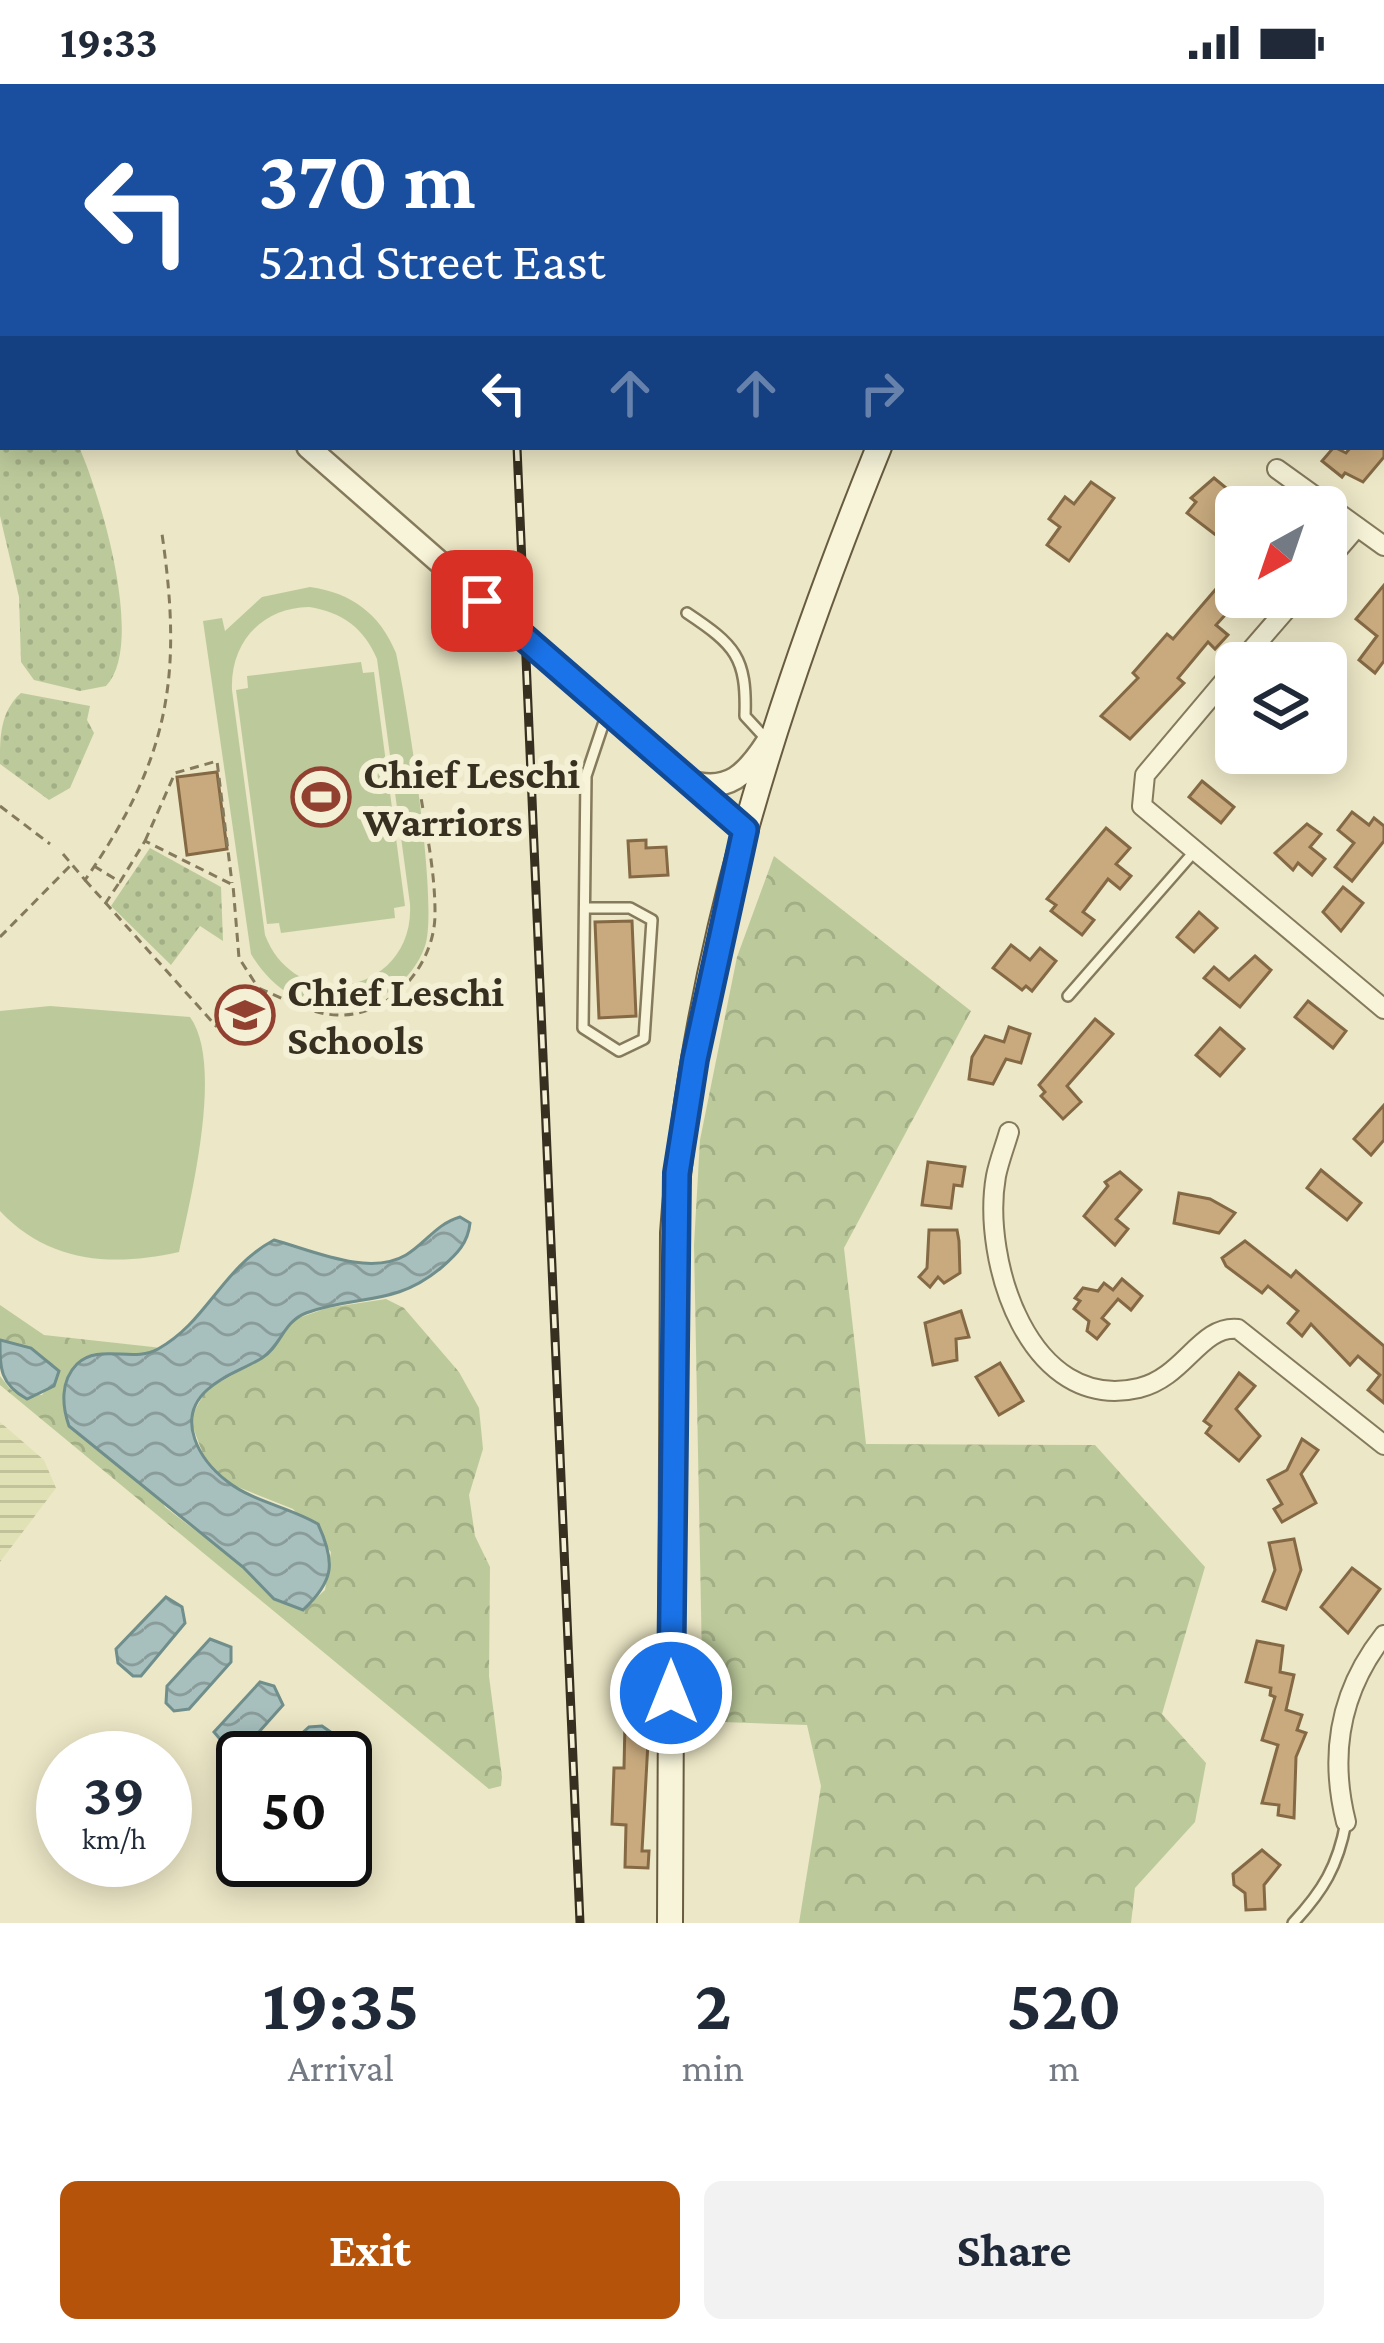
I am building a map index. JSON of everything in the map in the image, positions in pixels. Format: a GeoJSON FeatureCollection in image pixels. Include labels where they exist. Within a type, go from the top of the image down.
{"type":"FeatureCollection","features":[{"type":"Feature","properties":{"kind":"main road"},"geometry":{"type":"LineString","coordinates":[[670,1923],[674,1213],[687,1102],[768,741],[878,450]]}},
{"type":"Feature","properties":{"kind":"street"},"geometry":{"type":"LineString","coordinates":[[311,450],[745,830]]}},
{"type":"Feature","properties":{"kind":"street"},"geometry":{"type":"LineString","coordinates":[[1277,469],[1384,546]]}},
{"type":"Feature","properties":{"kind":"street"},"geometry":{"type":"LineString","coordinates":[[1347,539],[1357,527]]}},
{"type":"Feature","properties":{"kind":"street"},"geometry":{"type":"LineString","coordinates":[[1258,642],[1279,618]]}},
{"type":"Feature","properties":{"kind":"street"},"geometry":{"type":"LineString","coordinates":[[1215,692],[1145,775],[1140,796],[1148,815],[1384,1009]]}},
{"type":"Feature","properties":{"kind":"street"},"geometry":{"type":"LineString","coordinates":[[686,781],[713,788],[732,783],[768,741]]}},
{"type":"Feature","properties":{"kind":"street"},"geometry":{"type":"LineString","coordinates":[[1010,1132],[996,1178],[1000,1257],[1021,1325],[1048,1361],[1096,1388],[1136,1389],[1173,1375],[1211,1334],[1238,1329],[1384,1445]]}},
{"type":"Feature","properties":{"kind":"street"},"geometry":{"type":"LineString","coordinates":[[1346,1822],[1335,1764],[1342,1718],[1360,1670],[1384,1635]]}},
{"type":"Feature","properties":{"kind":"lane"},"geometry":{"type":"LineString","coordinates":[[687,614],[732,647],[746,682],[745,716],[768,741]]}},
{"type":"Feature","properties":{"kind":"lane"},"geometry":{"type":"LineString","coordinates":[[588,908],[630,908],[652,920],[644,1039],[619,1051],[584,1028],[586,776],[608,713]]}},
{"type":"Feature","properties":{"kind":"lane"},"geometry":{"type":"LineString","coordinates":[[1068,996],[1193,853]]}},
{"type":"Feature","properties":{"kind":"lane"},"geometry":{"type":"LineString","coordinates":[[1293,1923],[1320,1894],[1339,1861],[1346,1822]]}},
{"type":"Feature","properties":{"kind":"path"},"geometry":{"type":"LineString","coordinates":[[85,880],[147,773],[168,700],[176,649],[162,534]]}},
{"type":"Feature","properties":{"kind":"path"},"geometry":{"type":"LineString","coordinates":[[105,904],[146,841],[175,773],[217,761],[239,958],[258,988],[299,1007],[337,1015],[382,1004],[418,970],[432,941],[436,913],[416,764]]}},
{"type":"Feature","properties":{"kind":"path"},"geometry":{"type":"LineString","coordinates":[[0,806],[50,844]]}},
{"type":"Feature","properties":{"kind":"path"},"geometry":{"type":"LineString","coordinates":[[146,841],[232,885]]}},
{"type":"Feature","properties":{"kind":"path"},"geometry":{"type":"LineString","coordinates":[[63,854],[215,1026],[232,1004],[258,988]]}},
{"type":"Feature","properties":{"kind":"path"},"geometry":{"type":"LineString","coordinates":[[0,937],[71,865]]}},
{"type":"Feature","properties":{"kind":"path"},"geometry":{"type":"LineString","coordinates":[[94,866],[120,882]]}},
{"type":"Feature","properties":{"kind":"green space"},"geometry":{"type":"Polygon","coordinates":[[[0,450],[80,450],[98,498],[121,604],[117,666],[106,686],[80,691],[34,680],[21,662],[19,597],[0,516],[0,450]]]}},
{"type":"Feature","properties":{"kind":"green space"},"geometry":{"type":"Polygon","coordinates":[[[310,587],[339,594],[373,617],[396,653],[420,803],[428,924],[425,946],[412,970],[381,997],[355,1006],[313,1005],[288,994],[251,954],[203,621],[222,618],[225,631],[262,597],[310,587]],[[321,609],[276,614],[252,631],[236,657],[232,690],[265,935],[281,961],[302,978],[326,985],[351,984],[375,975],[394,958],[407,934],[410,904],[377,659],[358,630],[321,609]]]}},
{"type":"Feature","properties":{"kind":"green space","name":"Chief Leschi Warriors"},"geometry":{"type":"Polygon","coordinates":[[[361,662],[363,673],[374,672],[405,906],[394,908],[395,918],[281,933],[279,923],[267,924],[236,690],[248,688],[247,676],[361,662]]]}},
{"type":"Feature","properties":{"kind":"green space"},"geometry":{"type":"Polygon","coordinates":[[[21,693],[90,706],[87,720],[94,733],[70,788],[49,800],[0,764],[5,716],[21,693]]]}},
{"type":"Feature","properties":{"kind":"green space"},"geometry":{"type":"Polygon","coordinates":[[[150,848],[221,887],[223,941],[200,926],[171,965],[111,906],[150,848]]]}},
{"type":"Feature","properties":{"kind":"green space"},"geometry":{"type":"Polygon","coordinates":[[[774,856],[971,1011],[844,1248],[866,1444],[1095,1445],[1205,1567],[1162,1714],[1206,1763],[1195,1822],[1135,1888],[1131,1923],[799,1923],[821,1786],[807,1725],[723,1722],[703,1713],[694,1245],[700,1140],[737,957],[774,856]]]}},
{"type":"Feature","properties":{"kind":"green space"},"geometry":{"type":"Polygon","coordinates":[[[50,1006],[190,1017],[200,1038],[205,1097],[179,1252],[130,1259],[83,1257],[39,1241],[0,1211],[0,1011],[50,1006]]]}},
{"type":"Feature","properties":{"kind":"green space"},"geometry":{"type":"Polygon","coordinates":[[[386,1299],[404,1308],[459,1372],[479,1408],[483,1449],[469,1495],[475,1536],[490,1567],[489,1676],[502,1777],[501,1786],[489,1789],[0,1385],[0,1376],[11,1390],[42,1395],[59,1371],[31,1348],[0,1340],[0,1305],[44,1335],[162,1348],[148,1354],[88,1355],[165,1507],[243,1567],[274,1599],[303,1610],[325,1590],[331,1552],[293,1509],[228,1483],[205,1460],[190,1419],[206,1390],[266,1356],[290,1321],[327,1308],[386,1299]]]}},
{"type":"Feature","properties":{"kind":"green space"},"geometry":{"type":"Polygon","coordinates":[[[0,1422],[44,1460],[56,1488],[0,1562],[0,1422]]]}},
{"type":"Feature","properties":{"kind":"water"},"geometry":{"type":"Polygon","coordinates":[[[460,1217],[470,1223],[464,1242],[425,1280],[392,1294],[298,1317],[268,1353],[220,1380],[198,1401],[192,1426],[195,1439],[217,1473],[249,1495],[318,1524],[328,1550],[329,1571],[321,1590],[303,1610],[274,1599],[243,1567],[69,1426],[64,1394],[77,1364],[95,1355],[158,1349],[189,1325],[241,1265],[274,1240],[340,1260],[375,1263],[406,1255],[460,1217]]]}},
{"type":"Feature","properties":{"kind":"water"},"geometry":{"type":"Polygon","coordinates":[[[0,1340],[31,1348],[59,1371],[54,1386],[27,1399],[11,1388],[3,1375],[0,1340]]]}},
{"type":"Feature","properties":{"kind":"water"},"geometry":{"type":"Polygon","coordinates":[[[166,1597],[182,1607],[185,1623],[141,1676],[133,1676],[118,1663],[116,1649],[166,1597]]]}},
{"type":"Feature","properties":{"kind":"water"},"geometry":{"type":"Polygon","coordinates":[[[210,1639],[231,1647],[231,1662],[189,1709],[174,1711],[166,1703],[167,1686],[210,1639]]]}},
{"type":"Feature","properties":{"kind":"water"},"geometry":{"type":"Polygon","coordinates":[[[260,1682],[274,1686],[283,1705],[260,1731],[214,1732],[260,1682]]]}},
{"type":"Feature","properties":{"kind":"building"},"geometry":{"type":"Polygon","coordinates":[[[1331,450],[1384,450],[1384,457],[1363,482],[1345,473],[1342,477],[1322,461],[1331,450]]]}},
{"type":"Feature","properties":{"kind":"building"},"geometry":{"type":"Polygon","coordinates":[[[1214,478],[1224,486],[1215,486],[1215,534],[1187,513],[1196,502],[1191,498],[1214,478]]]}},
{"type":"Feature","properties":{"kind":"building"},"geometry":{"type":"Polygon","coordinates":[[[1091,482],[1114,498],[1069,561],[1047,545],[1060,527],[1049,519],[1065,497],[1074,504],[1091,482]]]}},
{"type":"Feature","properties":{"kind":"building"},"geometry":{"type":"Polygon","coordinates":[[[1384,585],[1384,661],[1375,673],[1359,660],[1377,636],[1356,619],[1384,585]]]}},
{"type":"Feature","properties":{"kind":"building"},"geometry":{"type":"Polygon","coordinates":[[[1215,590],[1215,618],[1222,618],[1216,625],[1228,635],[1215,642],[1215,649],[1208,642],[1178,678],[1184,683],[1130,739],[1101,716],[1138,678],[1133,673],[1167,634],[1173,639],[1215,590]]]}},
{"type":"Feature","properties":{"kind":"building"},"geometry":{"type":"Polygon","coordinates":[[[217,772],[227,849],[187,855],[177,777],[217,772]]]}},
{"type":"Feature","properties":{"kind":"building"},"geometry":{"type":"Polygon","coordinates":[[[1202,781],[1234,807],[1221,823],[1189,797],[1202,781]]]}},
{"type":"Feature","properties":{"kind":"building"},"geometry":{"type":"Polygon","coordinates":[[[1352,812],[1369,825],[1374,818],[1384,826],[1384,841],[1352,881],[1335,867],[1354,843],[1338,830],[1352,812]]]}},
{"type":"Feature","properties":{"kind":"building"},"geometry":{"type":"Polygon","coordinates":[[[1307,824],[1321,834],[1310,847],[1325,859],[1312,875],[1298,863],[1293,870],[1275,853],[1307,824]]]}},
{"type":"Feature","properties":{"kind":"building"},"geometry":{"type":"Polygon","coordinates":[[[1106,828],[1130,848],[1116,864],[1131,876],[1120,889],[1108,879],[1083,912],[1094,920],[1082,935],[1051,911],[1056,905],[1047,899],[1106,828]]]}},
{"type":"Feature","properties":{"kind":"building"},"geometry":{"type":"Polygon","coordinates":[[[646,840],[646,848],[666,847],[668,875],[630,877],[628,841],[646,840]]]}},
{"type":"Feature","properties":{"kind":"building"},"geometry":{"type":"Polygon","coordinates":[[[1343,887],[1363,903],[1341,931],[1323,912],[1343,887]]]}},
{"type":"Feature","properties":{"kind":"building"},"geometry":{"type":"Polygon","coordinates":[[[1199,912],[1217,928],[1194,952],[1177,937],[1199,912]]]}},
{"type":"Feature","properties":{"kind":"building"},"geometry":{"type":"Polygon","coordinates":[[[632,921],[636,1016],[599,1018],[595,922],[632,921]]]}},
{"type":"Feature","properties":{"kind":"building"},"geometry":{"type":"Polygon","coordinates":[[[1011,945],[1030,960],[1040,948],[1056,961],[1032,991],[1026,986],[1022,990],[993,968],[1011,945]]]}},
{"type":"Feature","properties":{"kind":"building"},"geometry":{"type":"Polygon","coordinates":[[[1255,956],[1271,970],[1240,1007],[1204,978],[1214,967],[1229,980],[1255,956]]]}},
{"type":"Feature","properties":{"kind":"building"},"geometry":{"type":"Polygon","coordinates":[[[1308,1001],[1346,1031],[1333,1048],[1295,1017],[1308,1001]]]}},
{"type":"Feature","properties":{"kind":"building"},"geometry":{"type":"Polygon","coordinates":[[[1095,1019],[1113,1034],[1067,1086],[1081,1102],[1063,1119],[1041,1096],[1045,1092],[1039,1085],[1095,1019]]]}},
{"type":"Feature","properties":{"kind":"building"},"geometry":{"type":"Polygon","coordinates":[[[1009,1027],[1030,1034],[1021,1063],[1006,1059],[993,1084],[969,1079],[972,1057],[985,1036],[1004,1042],[1009,1027]]]}},
{"type":"Feature","properties":{"kind":"building"},"geometry":{"type":"Polygon","coordinates":[[[1220,1028],[1244,1049],[1220,1076],[1196,1055],[1220,1028]]]}},
{"type":"Feature","properties":{"kind":"building"},"geometry":{"type":"Polygon","coordinates":[[[1384,1105],[1384,1140],[1371,1155],[1354,1139],[1384,1105]]]}},
{"type":"Feature","properties":{"kind":"building"},"geometry":{"type":"Polygon","coordinates":[[[928,1162],[965,1167],[962,1186],[954,1185],[951,1208],[922,1205],[928,1162]]]}},
{"type":"Feature","properties":{"kind":"building"},"geometry":{"type":"Polygon","coordinates":[[[1321,1170],[1361,1203],[1347,1220],[1307,1188],[1321,1170]]]}},
{"type":"Feature","properties":{"kind":"building"},"geometry":{"type":"Polygon","coordinates":[[[1120,1172],[1141,1190],[1116,1219],[1128,1229],[1115,1245],[1084,1216],[1108,1186],[1105,1182],[1120,1172]]]}},
{"type":"Feature","properties":{"kind":"building"},"geometry":{"type":"Polygon","coordinates":[[[1179,1193],[1210,1199],[1235,1213],[1219,1233],[1174,1223],[1179,1193]]]}},
{"type":"Feature","properties":{"kind":"building"},"geometry":{"type":"Polygon","coordinates":[[[929,1230],[957,1230],[960,1273],[944,1283],[938,1277],[930,1287],[919,1277],[927,1268],[929,1230]]]}},
{"type":"Feature","properties":{"kind":"building"},"geometry":{"type":"Polygon","coordinates":[[[1245,1241],[1291,1277],[1296,1271],[1384,1346],[1384,1403],[1368,1390],[1380,1375],[1358,1356],[1350,1365],[1311,1324],[1302,1336],[1288,1323],[1298,1311],[1268,1286],[1262,1293],[1226,1266],[1222,1258],[1245,1241]]]}},
{"type":"Feature","properties":{"kind":"building"},"geometry":{"type":"Polygon","coordinates":[[[1122,1279],[1142,1296],[1131,1310],[1118,1299],[1102,1318],[1109,1324],[1097,1339],[1087,1331],[1089,1321],[1074,1309],[1080,1301],[1075,1298],[1083,1288],[1098,1291],[1104,1283],[1113,1290],[1122,1279]]]}},
{"type":"Feature","properties":{"kind":"building"},"geometry":{"type":"Polygon","coordinates":[[[961,1311],[969,1337],[956,1339],[957,1360],[933,1365],[925,1323],[961,1311]]]}},
{"type":"Feature","properties":{"kind":"building"},"geometry":{"type":"Polygon","coordinates":[[[1000,1363],[1023,1401],[999,1415],[976,1377],[1000,1363]]]}},
{"type":"Feature","properties":{"kind":"building"},"geometry":{"type":"Polygon","coordinates":[[[1239,1373],[1255,1386],[1236,1409],[1260,1436],[1239,1461],[1206,1433],[1211,1426],[1204,1421],[1239,1373]]]}},
{"type":"Feature","properties":{"kind":"building"},"geometry":{"type":"Polygon","coordinates":[[[1302,1439],[1318,1450],[1301,1474],[1316,1503],[1282,1522],[1274,1509],[1282,1504],[1268,1480],[1287,1470],[1302,1439]]]}},
{"type":"Feature","properties":{"kind":"building"},"geometry":{"type":"Polygon","coordinates":[[[1294,1539],[1301,1570],[1286,1609],[1263,1601],[1275,1570],[1269,1543],[1294,1539]]]}},
{"type":"Feature","properties":{"kind":"building"},"geometry":{"type":"Polygon","coordinates":[[[1352,1568],[1380,1589],[1348,1633],[1321,1607],[1352,1568]]]}},
{"type":"Feature","properties":{"kind":"building"},"geometry":{"type":"Polygon","coordinates":[[[1257,1641],[1283,1646],[1280,1672],[1294,1675],[1286,1710],[1302,1715],[1297,1730],[1306,1733],[1296,1757],[1294,1818],[1278,1815],[1279,1805],[1262,1803],[1278,1745],[1262,1740],[1275,1697],[1270,1695],[1271,1688],[1246,1682],[1257,1641]]]}},
{"type":"Feature","properties":{"kind":"building"},"geometry":{"type":"Polygon","coordinates":[[[625,1723],[649,1724],[642,1851],[649,1851],[648,1868],[625,1867],[626,1825],[612,1824],[614,1768],[624,1768],[625,1723]]]}},
{"type":"Feature","properties":{"kind":"building"},"geometry":{"type":"Polygon","coordinates":[[[1262,1850],[1280,1865],[1264,1885],[1265,1909],[1246,1910],[1245,1893],[1234,1885],[1233,1874],[1262,1850]]]}},
{"type":"Feature","properties":{"kind":"railway"},"geometry":{"type":"LineString","coordinates":[[517,450],[580,1923]]}},
{"type":"Feature","properties":{"kind":"place","name":"Chief Leschi Warriors"},"geometry":{"type":"Point","coordinates":[321,797]}},
{"type":"Feature","properties":{"kind":"place","name":"Chief Leschi Schools"},"geometry":{"type":"Point","coordinates":[245,1015]}},
{"type":"Feature","properties":{"kind":"route"},"geometry":{"type":"LineString","coordinates":[[482,601],[745,830],[695,1059],[677,1173],[671,1693]]}}]}
